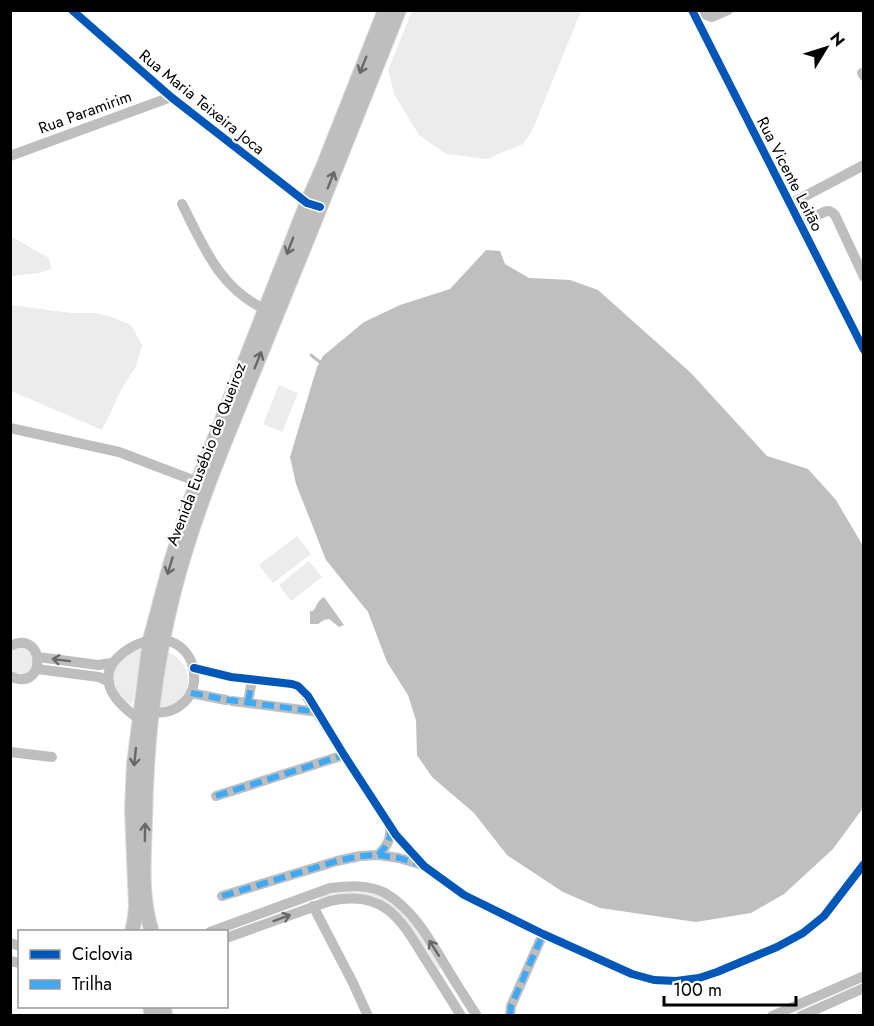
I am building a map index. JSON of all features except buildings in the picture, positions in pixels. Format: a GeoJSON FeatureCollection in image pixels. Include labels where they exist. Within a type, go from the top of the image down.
{"type":"FeatureCollection","features":[{"type":"Feature","properties":{"kind":"main road","name":"Avenida Eusébio de Queiroz"},"geometry":{"type":"LineString","coordinates":[[157,639],[200,509],[385,10]]}},
{"type":"Feature","properties":{"kind":"main road","name":"Avenida Eusébio de Queiroz"},"geometry":{"type":"LineString","coordinates":[[132,930],[136,906],[134,764],[145,716],[170,565],[198,482],[266,310],[399,10]]}},
{"type":"Feature","properties":{"kind":"main road","name":"Avenida Eusébio de Queiroz"},"geometry":{"type":"LineString","coordinates":[[145,716],[144,868],[146,910],[151,930]]}},
{"type":"Feature","properties":{"kind":"street","name":"Rua Maria Teixeira Joca"},"geometry":{"type":"LineString","coordinates":[[72,10],[171,97],[314,205]]}},
{"type":"Feature","properties":{"kind":"street","name":"Rua Vicente Leitão"},"geometry":{"type":"LineString","coordinates":[[692,10],[800,224],[860,334],[864,350]]}},
{"type":"Feature","properties":{"kind":"street"},"geometry":{"type":"LineString","coordinates":[[704,10],[710,17],[728,10]]}},
{"type":"Feature","properties":{"kind":"street","name":"Rua Paramirim"},"geometry":{"type":"LineString","coordinates":[[10,156],[171,97]]}},
{"type":"Feature","properties":{"kind":"street"},"geometry":{"type":"LineString","coordinates":[[790,204],[864,165]]}},
{"type":"Feature","properties":{"kind":"street"},"geometry":{"type":"LineString","coordinates":[[182,204],[218,271],[250,303],[266,310]]}},
{"type":"Feature","properties":{"kind":"street"},"geometry":{"type":"LineString","coordinates":[[800,224],[824,212],[832,212],[864,277]]}},
{"type":"Feature","properties":{"kind":"street"},"geometry":{"type":"LineString","coordinates":[[10,428],[112,450],[198,482]]}},
{"type":"Feature","properties":{"kind":"street"},"geometry":{"type":"LineString","coordinates":[[157,639],[177,644],[188,654],[194,668],[194,681],[188,699],[181,705],[167,713],[145,716],[122,704],[113,693],[108,682],[108,675],[112,663],[119,655],[132,646],[157,639]]}},
{"type":"Feature","properties":{"kind":"street"},"geometry":{"type":"LineString","coordinates":[[10,646],[26,644],[36,652],[38,657],[37,669],[33,674],[23,679],[10,676]]}},
{"type":"Feature","properties":{"kind":"street"},"geometry":{"type":"LineString","coordinates":[[38,657],[102,665],[112,663]]}},
{"type":"Feature","properties":{"kind":"street"},"geometry":{"type":"LineString","coordinates":[[82,675],[84,663]]}},
{"type":"Feature","properties":{"kind":"street"},"geometry":{"type":"LineString","coordinates":[[194,668],[252,680],[298,686],[308,696],[390,827],[424,866],[464,896],[632,974],[654,980],[676,981],[699,978],[777,947],[803,933],[824,916],[863,865]]}},
{"type":"Feature","properties":{"kind":"street"},"geometry":{"type":"LineString","coordinates":[[37,669],[99,677],[108,682]]}},
{"type":"Feature","properties":{"kind":"street"},"geometry":{"type":"LineString","coordinates":[[248,702],[252,680]]}},
{"type":"Feature","properties":{"kind":"street"},"geometry":{"type":"LineString","coordinates":[[191,693],[318,712]]}},
{"type":"Feature","properties":{"kind":"street"},"geometry":{"type":"LineString","coordinates":[[299,710],[305,705],[308,696]]}},
{"type":"Feature","properties":{"kind":"street"},"geometry":{"type":"LineString","coordinates":[[10,752],[52,758]]}},
{"type":"Feature","properties":{"kind":"street"},"geometry":{"type":"LineString","coordinates":[[216,796],[344,756]]}},
{"type":"Feature","properties":{"kind":"street"},"geometry":{"type":"LineString","coordinates":[[378,855],[389,843],[390,827]]}},
{"type":"Feature","properties":{"kind":"street"},"geometry":{"type":"LineString","coordinates":[[222,896],[360,856],[378,855],[399,858],[424,866]]}},
{"type":"Feature","properties":{"kind":"street"},"geometry":{"type":"LineString","coordinates":[[228,937],[253,922],[330,888],[346,886],[371,888],[384,893],[408,912],[425,933],[477,1016]]}},
{"type":"Feature","properties":{"kind":"street"},"geometry":{"type":"LineString","coordinates":[[219,930],[346,898],[363,898],[392,912],[406,928],[461,1016]]}},
{"type":"Feature","properties":{"kind":"street"},"geometry":{"type":"LineString","coordinates":[[313,906],[368,1016]]}},
{"type":"Feature","properties":{"kind":"street"},"geometry":{"type":"LineString","coordinates":[[510,1016],[511,1006],[543,934]]}},
{"type":"Feature","properties":{"kind":"street"},"geometry":{"type":"LineString","coordinates":[[439,980],[449,972]]}},
{"type":"Feature","properties":{"kind":"street"},"geometry":{"type":"LineString","coordinates":[[772,1016],[864,976]]}},
{"type":"Feature","properties":{"kind":"street"},"geometry":{"type":"LineString","coordinates":[[801,1016],[864,988]]}},
{"type":"Feature","properties":{"kind":"shaded area"},"geometry":{"type":"Polygon","coordinates":[[[412,11],[581,11],[532,131],[523,144],[487,159],[446,154],[419,135],[394,94],[388,70],[412,11]]]}},
{"type":"Feature","properties":{"kind":"shaded area"},"geometry":{"type":"Polygon","coordinates":[[[10,236],[49,258],[51,269],[39,273],[11,276],[10,236]]]}},
{"type":"Feature","properties":{"kind":"shaded area"},"geometry":{"type":"Polygon","coordinates":[[[486,250],[500,251],[505,264],[529,278],[570,280],[598,290],[691,373],[767,456],[808,469],[836,500],[863,546],[863,808],[833,849],[784,894],[751,913],[696,922],[600,908],[563,892],[507,855],[474,813],[432,777],[417,755],[416,720],[408,695],[387,662],[368,612],[326,560],[296,484],[290,457],[317,367],[323,356],[364,322],[400,305],[450,289],[486,250]]]}},
{"type":"Feature","properties":{"kind":"shaded area"},"geometry":{"type":"Polygon","coordinates":[[[11,305],[71,313],[94,313],[131,325],[142,345],[136,367],[123,386],[102,430],[11,391],[11,305]]]}},
{"type":"Feature","properties":{"kind":"shaded area"},"geometry":{"type":"Polygon","coordinates":[[[279,385],[298,393],[282,432],[263,424],[279,385]]]}},
{"type":"Feature","properties":{"kind":"shaded area"},"geometry":{"type":"Polygon","coordinates":[[[297,536],[311,554],[273,583],[259,565],[297,536]]]}},
{"type":"Feature","properties":{"kind":"shaded area"},"geometry":{"type":"Polygon","coordinates":[[[309,561],[322,577],[291,601],[279,585],[309,561]]]}},
{"type":"Feature","properties":{"kind":"shaded area"},"geometry":{"type":"Polygon","coordinates":[[[324,597],[344,625],[339,627],[329,619],[318,624],[310,624],[310,611],[313,611],[324,597]]]}},
{"type":"Feature","properties":{"kind":"shaded area"},"geometry":{"type":"Polygon","coordinates":[[[24,648],[31,652],[34,664],[27,674],[14,673],[11,670],[11,653],[15,649],[24,648]]]}},
{"type":"Feature","properties":{"kind":"shaded area"},"geometry":{"type":"Polygon","coordinates":[[[140,649],[142,651],[133,703],[130,704],[120,696],[112,677],[122,656],[140,649]]]}},
{"type":"Feature","properties":{"kind":"shaded area"},"geometry":{"type":"Polygon","coordinates":[[[170,653],[182,663],[188,677],[188,684],[182,698],[175,704],[161,708],[159,706],[167,654],[170,653]]]}},
{"type":"Feature","properties":{"kind":"shaded area"},"geometry":{"type":"Polygon","coordinates":[[[365,891],[381,896],[407,914],[443,967],[438,969],[403,917],[379,900],[319,901],[318,896],[336,892],[365,891]]]}},
{"type":"Feature","properties":{"kind":"waterway"},"geometry":{"type":"LineString","coordinates":[[311,355],[321,363]]}},
{"type":"Feature","properties":{"kind":"marked path"},"geometry":{"type":"LineString","coordinates":[[248,702],[252,680]]}},
{"type":"Feature","properties":{"kind":"marked path"},"geometry":{"type":"LineString","coordinates":[[191,693],[318,712]]}},
{"type":"Feature","properties":{"kind":"marked path"},"geometry":{"type":"LineString","coordinates":[[216,796],[344,755]]}},
{"type":"Feature","properties":{"kind":"marked path"},"geometry":{"type":"LineString","coordinates":[[378,855],[388,842],[390,827]]}},
{"type":"Feature","properties":{"kind":"marked path"},"geometry":{"type":"LineString","coordinates":[[222,896],[360,856],[378,855],[419,864]]}},
{"type":"Feature","properties":{"kind":"marked path"},"geometry":{"type":"LineString","coordinates":[[510,1016],[511,1006],[543,934]]}},
{"type":"Feature","properties":{"kind":"cycle path"},"geometry":{"type":"LineString","coordinates":[[72,10],[171,97],[307,203],[320,207]]}},
{"type":"Feature","properties":{"kind":"cycle path"},"geometry":{"type":"LineString","coordinates":[[692,10],[864,350]]}},
{"type":"Feature","properties":{"kind":"cycle path"},"geometry":{"type":"LineString","coordinates":[[194,668],[231,677],[298,686],[308,696],[396,835],[424,866],[464,895],[632,974],[654,980],[676,981],[699,978],[777,947],[803,933],[824,916],[864,864]]}}]}
